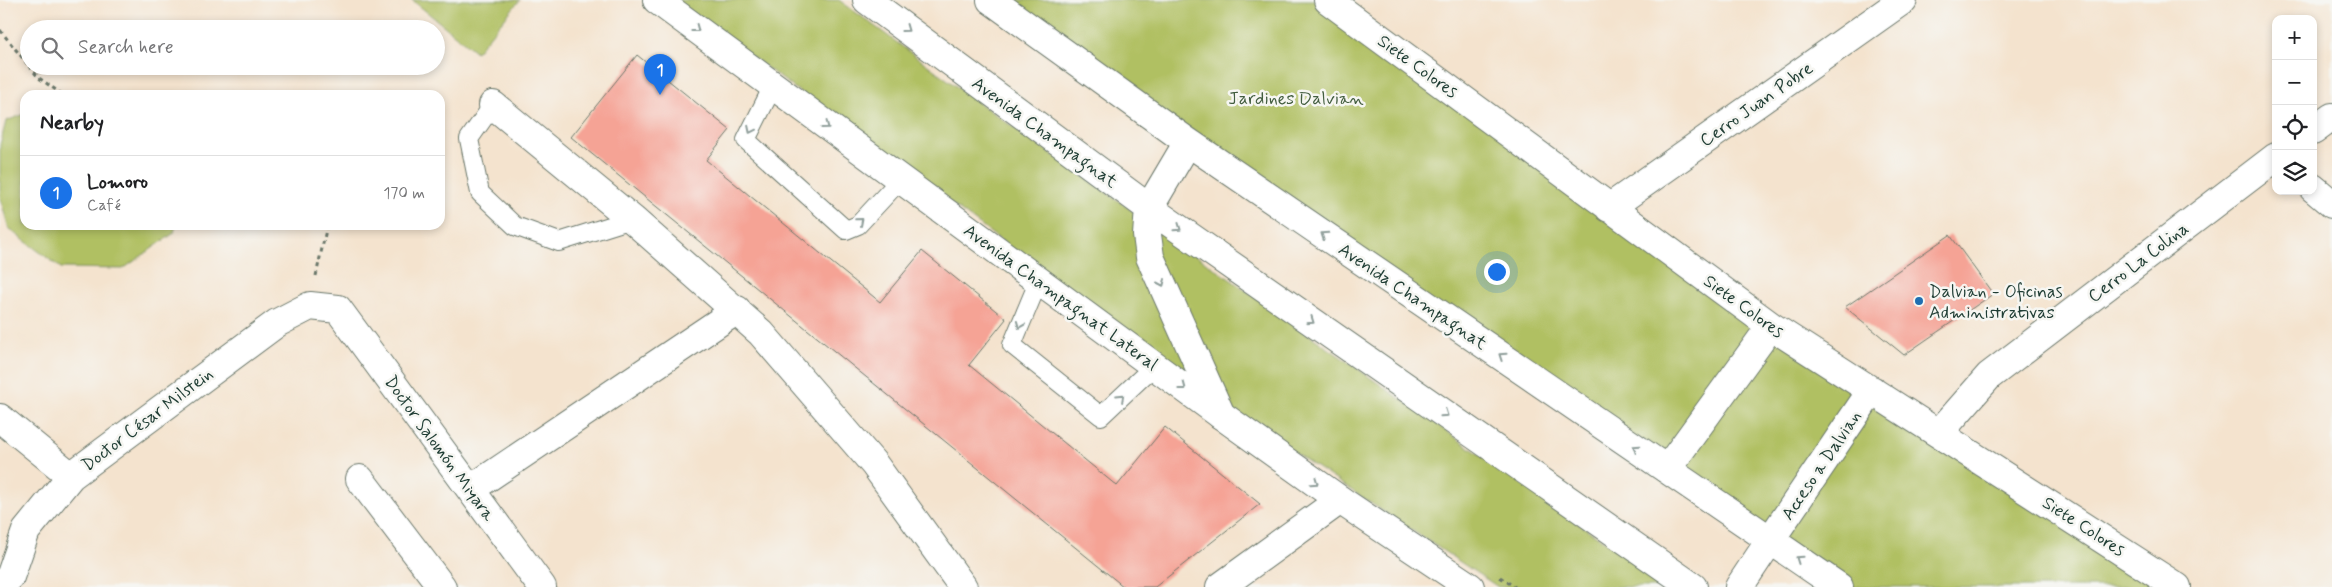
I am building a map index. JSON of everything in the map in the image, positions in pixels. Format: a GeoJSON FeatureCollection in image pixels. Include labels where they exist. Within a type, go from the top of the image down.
{"type":"FeatureCollection","features":[{"type":"Feature","properties":{"kind":"street","name":"Avenida Champagnat Lateral"},"geometry":{"type":"LineString","coordinates":[[657,0],[1221,415],[1340,500],[1470,587]]}},
{"type":"Feature","properties":{"kind":"street","name":"Avenida Champagnat"},"geometry":{"type":"LineString","coordinates":[[867,0],[1149,208],[1693,587]]}},
{"type":"Feature","properties":{"kind":"street","name":"Avenida Champagnat"},"geometry":{"type":"LineString","coordinates":[[991,0],[1188,142],[1770,538],[1839,587]]}},
{"type":"Feature","properties":{"kind":"street","name":"Siete Colores"},"geometry":{"type":"LineString","coordinates":[[1328,0],[1771,326],[1939,432],[2177,587]]}},
{"type":"Feature","properties":{"kind":"street","name":"Cerro Juan Pobre"},"geometry":{"type":"LineString","coordinates":[[1609,208],[1903,0]]}},
{"type":"Feature","properties":{"kind":"street"},"geometry":{"type":"LineString","coordinates":[[493,104],[632,219],[761,333],[874,464],[963,587]]}},
{"type":"Feature","properties":{"kind":"street"},"geometry":{"type":"LineString","coordinates":[[2317,128],[2332,117]]}},
{"type":"Feature","properties":{"kind":"street"},"geometry":{"type":"LineString","coordinates":[[1188,142],[1149,208],[1147,235],[1150,257],[1221,415]]}},
{"type":"Feature","properties":{"kind":"street","name":"Cerro La Colina"},"geometry":{"type":"LineString","coordinates":[[1939,432],[1989,376],[2272,161]]}},
{"type":"Feature","properties":{"kind":"street"},"geometry":{"type":"LineString","coordinates":[[2317,191],[2332,204]]}},
{"type":"Feature","properties":{"kind":"street","name":"Doctor Salomón Miyara"},"geometry":{"type":"LineString","coordinates":[[310,306],[338,309],[542,587]]}},
{"type":"Feature","properties":{"kind":"street","name":"Doctor César Milstein"},"geometry":{"type":"LineString","coordinates":[[10,583],[26,531],[71,476],[277,323],[310,306]]}},
{"type":"Feature","properties":{"kind":"street"},"geometry":{"type":"LineString","coordinates":[[470,489],[737,310]]}},
{"type":"Feature","properties":{"kind":"street"},"geometry":{"type":"LineString","coordinates":[[1667,469],[1771,326]]}},
{"type":"Feature","properties":{"kind":"street","name":"Acceso a Dalvian"},"geometry":{"type":"LineString","coordinates":[[1739,587],[1770,538],[1872,390]]}},
{"type":"Feature","properties":{"kind":"street"},"geometry":{"type":"LineString","coordinates":[[0,418],[71,476]]}},
{"type":"Feature","properties":{"kind":"street"},"geometry":{"type":"LineString","coordinates":[[360,479],[442,587]]}},
{"type":"Feature","properties":{"kind":"street"},"geometry":{"type":"LineString","coordinates":[[1220,587],[1340,500]]}},
{"type":"Feature","properties":{"kind":"lane"},"geometry":{"type":"LineString","coordinates":[[773,86],[746,140],[846,230],[858,225],[900,180]]}},
{"type":"Feature","properties":{"kind":"lane"},"geometry":{"type":"LineString","coordinates":[[493,104],[469,139],[480,193],[515,226],[559,242],[632,219]]}},
{"type":"Feature","properties":{"kind":"lane"},"geometry":{"type":"LineString","coordinates":[[1039,280],[1012,345],[1101,416],[1154,366]]}},
{"type":"Feature","properties":{"kind":"path"},"geometry":{"type":"LineString","coordinates":[[0,30],[20,55]]}},
{"type":"Feature","properties":{"kind":"path"},"geometry":{"type":"LineString","coordinates":[[36,75],[56,90]]}},
{"type":"Feature","properties":{"kind":"path"},"geometry":{"type":"LineString","coordinates":[[310,306],[326,230]]}},
{"type":"Feature","properties":{"kind":"green space"},"geometry":{"type":"Polygon","coordinates":[[[412,0],[520,0],[476,52],[445,27],[445,20],[437,20],[412,0]]]}},
{"type":"Feature","properties":{"kind":"green space"},"geometry":{"type":"Polygon","coordinates":[[[675,0],[839,0],[993,113],[1573,520],[1673,587],[1498,587],[1236,414],[675,0]]]}},
{"type":"Feature","properties":{"kind":"green space","name":"Jardines Dalvian"},"geometry":{"type":"Polygon","coordinates":[[[991,0],[1328,0],[1609,208],[2177,587],[1839,587],[991,0]]]}},
{"type":"Feature","properties":{"kind":"green space"},"geometry":{"type":"Polygon","coordinates":[[[20,116],[20,230],[175,230],[174,233],[123,269],[61,268],[9,229],[0,198],[0,145],[6,121],[20,116]]]}},
{"type":"Feature","properties":{"kind":"building"},"geometry":{"type":"Polygon","coordinates":[[[637,55],[730,130],[706,160],[880,302],[922,251],[1006,319],[969,365],[1117,486],[1165,427],[1260,504],[1155,587],[1124,587],[571,137],[637,55]]]}},
{"type":"Feature","properties":{"kind":"building","name":"Dalvian - Oficinas Administrativas"},"geometry":{"type":"Polygon","coordinates":[[[1950,235],[1993,294],[1904,355],[1845,307],[1950,235]]]}},
{"type":"Feature","properties":{"kind":"place","name":"Lomoro"},"geometry":{"type":"Point","coordinates":[660,95]}},
{"type":"Feature","properties":{"kind":"place","name":"Dalvian - Oficinas Administrativas"},"geometry":{"type":"Point","coordinates":[1919,301]}}]}
